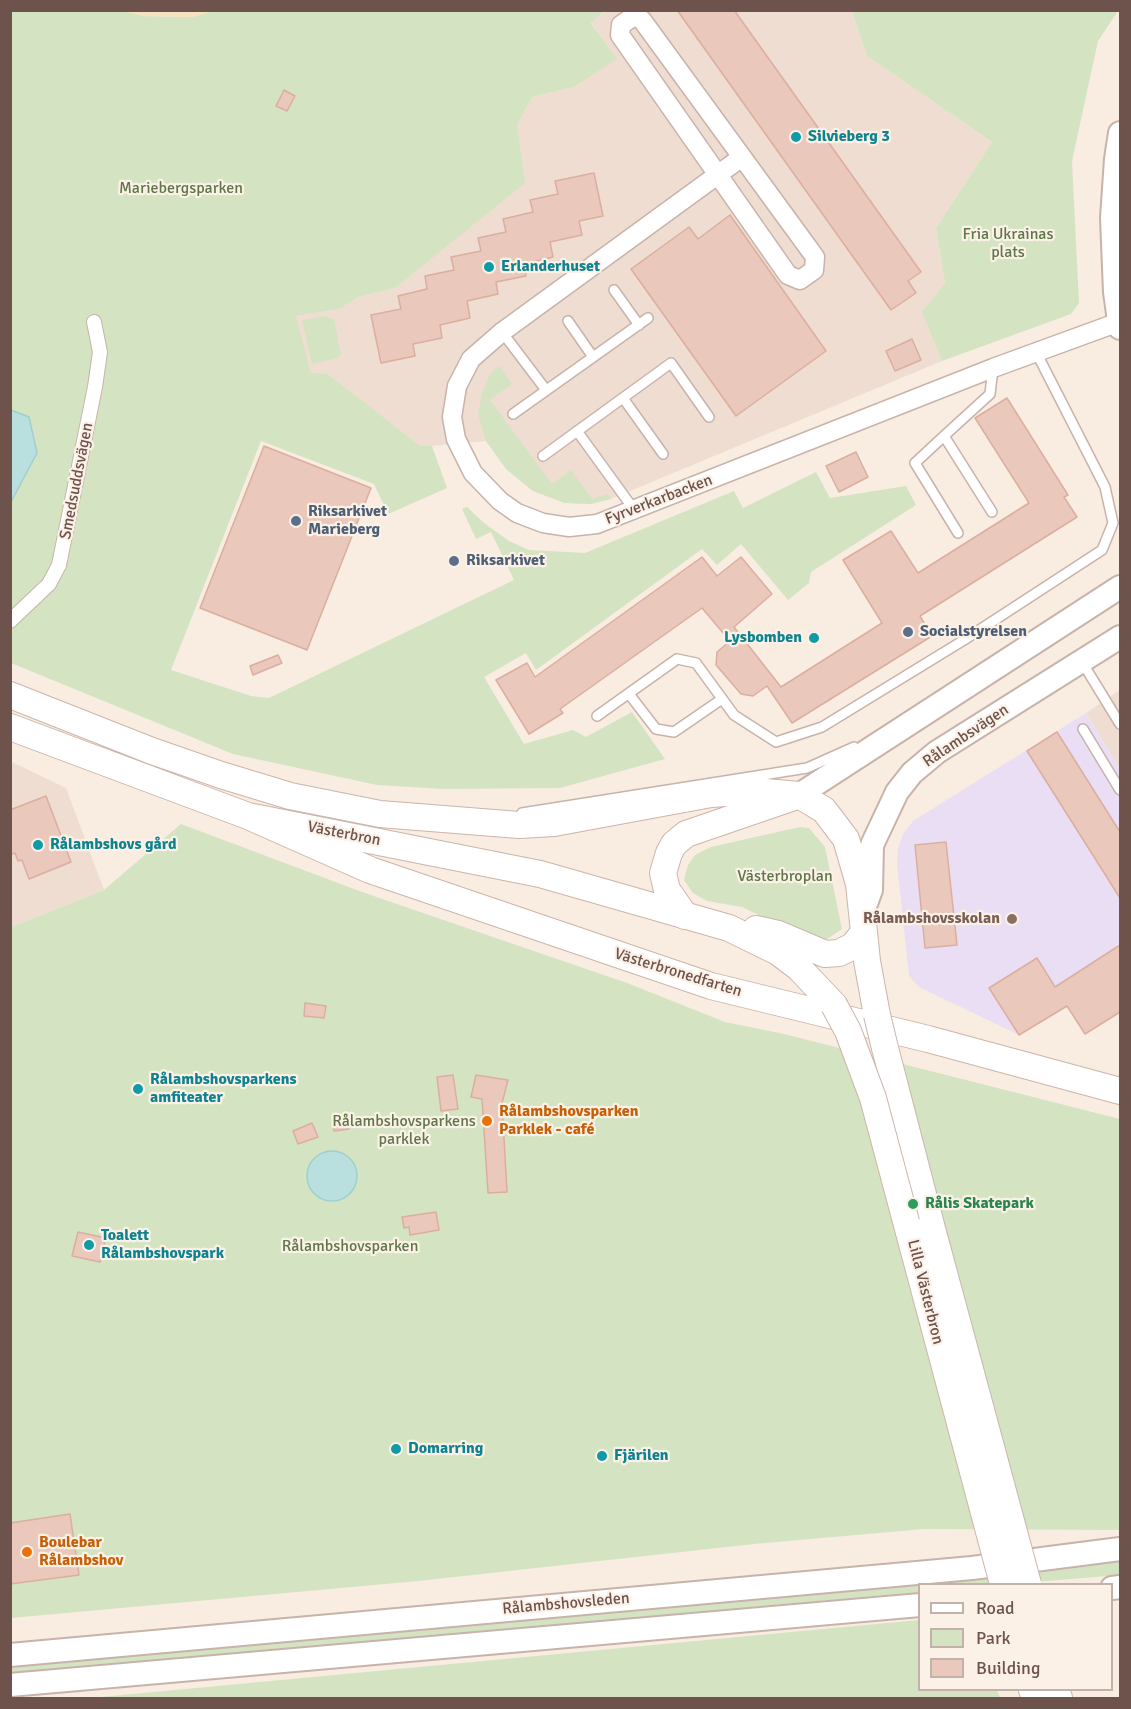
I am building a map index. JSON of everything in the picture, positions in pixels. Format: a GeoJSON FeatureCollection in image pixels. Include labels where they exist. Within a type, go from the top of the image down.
{"type":"FeatureCollection","features":[{"type":"Feature","properties":{"kind":"main road","name":"Västerbron"},"geometry":{"type":"LineString","coordinates":[[10,695],[152,751],[290,796],[380,814],[519,825],[554,823],[711,794],[753,791],[800,795]]}},
{"type":"Feature","properties":{"kind":"main road","name":"Västerbron"},"geometry":{"type":"LineString","coordinates":[[10,727],[249,816],[540,874],[685,916]]}},
{"type":"Feature","properties":{"kind":"main road"},"geometry":{"type":"LineString","coordinates":[[800,795],[824,810],[846,839],[854,862],[863,923],[852,946],[839,953],[825,954],[778,934],[729,928],[685,916],[667,890],[663,873],[669,853],[675,844],[686,834],[800,795]]}},
{"type":"Feature","properties":{"kind":"main road","name":"Västerbronedfarten"},"geometry":{"type":"LineString","coordinates":[[249,816],[370,870],[711,986],[928,1039],[1120,1091]]}},
{"type":"Feature","properties":{"kind":"main road","name":"Lilla Västerbron"},"geometry":{"type":"LineString","coordinates":[[863,923],[878,1015],[894,1090],[1028,1583]]}},
{"type":"Feature","properties":{"kind":"main road","name":"Lilla Västerbron"},"geometry":{"type":"LineString","coordinates":[[729,928],[785,958],[822,990],[834,1005],[848,1031],[873,1098],[1003,1583]]}},
{"type":"Feature","properties":{"kind":"street"},"geometry":{"type":"LineString","coordinates":[[634,16],[642,20],[742,157],[815,257],[814,270],[800,280],[788,275],[717,176],[620,35],[621,25],[634,16]]}},
{"type":"Feature","properties":{"kind":"street"},"geometry":{"type":"LineString","coordinates":[[1120,133],[1112,219],[1120,325]]}},
{"type":"Feature","properties":{"kind":"street","name":"Fyrverkarbacken"},"geometry":{"type":"LineString","coordinates":[[742,157],[502,332],[471,359],[457,386],[452,417],[456,439],[473,473],[508,507],[543,523],[569,527],[597,524],[635,511],[993,368],[1120,325]]}},
{"type":"Feature","properties":{"kind":"street","name":"Smedsuddsvägen"},"geometry":{"type":"LineString","coordinates":[[10,621],[49,584],[59,565],[95,387],[100,352],[94,322]]}},
{"type":"Feature","properties":{"kind":"street"},"geometry":{"type":"LineString","coordinates":[[800,795],[1118,591]]}},
{"type":"Feature","properties":{"kind":"street","name":"Rålambsvägen"},"geometry":{"type":"LineString","coordinates":[[863,923],[871,890],[872,845],[897,792],[912,773],[937,752],[1120,637]]}},
{"type":"Feature","properties":{"kind":"street","name":"Rålambshovsleden"},"geometry":{"type":"LineString","coordinates":[[10,1654],[960,1569],[1120,1549]]}},
{"type":"Feature","properties":{"kind":"street","name":"Rålambshovsleden"},"geometry":{"type":"LineString","coordinates":[[10,1685],[918,1605]]}},
{"type":"Feature","properties":{"kind":"lane"},"geometry":{"type":"LineString","coordinates":[[614,291],[639,325]]}},
{"type":"Feature","properties":{"kind":"lane"},"geometry":{"type":"LineString","coordinates":[[513,414],[648,318]]}},
{"type":"Feature","properties":{"kind":"lane"},"geometry":{"type":"LineString","coordinates":[[568,321],[593,357]]}},
{"type":"Feature","properties":{"kind":"lane"},"geometry":{"type":"LineString","coordinates":[[502,332],[546,390]]}},
{"type":"Feature","properties":{"kind":"lane"},"geometry":{"type":"LineString","coordinates":[[597,716],[677,659],[696,663],[734,716],[776,742],[822,727],[964,640],[1102,550],[1113,523],[1106,487],[1036,352]]}},
{"type":"Feature","properties":{"kind":"lane"},"geometry":{"type":"LineString","coordinates":[[543,456],[671,363],[709,417]]}},
{"type":"Feature","properties":{"kind":"lane"},"geometry":{"type":"LineString","coordinates":[[958,533],[915,463],[990,394],[993,368]]}},
{"type":"Feature","properties":{"kind":"lane"},"geometry":{"type":"LineString","coordinates":[[623,398],[663,454]]}},
{"type":"Feature","properties":{"kind":"lane"},"geometry":{"type":"LineString","coordinates":[[577,431],[635,511]]}},
{"type":"Feature","properties":{"kind":"lane"},"geometry":{"type":"LineString","coordinates":[[944,436],[992,512]]}},
{"type":"Feature","properties":{"kind":"lane"},"geometry":{"type":"LineString","coordinates":[[476,821],[699,783],[807,768],[849,750],[1011,647],[1034,645]]}},
{"type":"Feature","properties":{"kind":"lane"},"geometry":{"type":"LineString","coordinates":[[1082,662],[1120,724]]}},
{"type":"Feature","properties":{"kind":"lane"},"geometry":{"type":"LineString","coordinates":[[629,694],[656,729],[674,732],[722,699]]}},
{"type":"Feature","properties":{"kind":"lane"},"geometry":{"type":"LineString","coordinates":[[1083,729],[1120,790]]}},
{"type":"Feature","properties":{"kind":"shaded area"},"geometry":{"type":"Polygon","coordinates":[[[606,11],[852,11],[867,56],[992,142],[936,228],[945,283],[923,312],[942,361],[611,499],[591,504],[565,503],[533,491],[506,469],[486,441],[420,447],[328,374],[311,374],[295,316],[340,309],[358,297],[395,288],[517,126],[532,97],[574,87],[616,59],[591,22],[606,11]]]}},
{"type":"Feature","properties":{"kind":"shaded area"},"geometry":{"type":"Polygon","coordinates":[[[1120,690],[1120,769],[1086,713],[1120,690]]]}},
{"type":"Feature","properties":{"kind":"shaded area","name":"Rålambshovsskolan"},"geometry":{"type":"Polygon","coordinates":[[[1086,713],[1120,769],[1120,1012],[1085,1034],[1066,1006],[1019,1035],[919,987],[909,976],[897,863],[898,848],[903,834],[913,821],[1086,713]]]}},
{"type":"Feature","properties":{"kind":"shaded area"},"geometry":{"type":"Polygon","coordinates":[[[10,761],[66,788],[104,890],[11,927],[10,761]]]}},
{"type":"Feature","properties":{"kind":"green space","name":"Mariebergsparken"},"geometry":{"type":"Polygon","coordinates":[[[122,10],[143,16],[192,17],[215,10],[606,10],[591,23],[617,59],[574,87],[532,97],[517,126],[525,183],[395,288],[358,297],[340,309],[296,316],[311,373],[328,374],[420,446],[432,446],[447,488],[388,514],[374,484],[261,441],[171,670],[251,696],[269,698],[514,580],[491,532],[476,539],[462,509],[467,507],[509,541],[529,550],[585,553],[734,491],[743,508],[816,472],[830,498],[906,486],[916,505],[811,572],[809,583],[788,600],[741,544],[717,565],[702,549],[536,670],[526,653],[484,677],[524,744],[573,730],[586,737],[632,712],[665,759],[560,788],[443,789],[377,785],[233,754],[11,663],[10,502],[37,453],[29,417],[11,410],[11,11],[122,10]]]}},
{"type":"Feature","properties":{"kind":"green space","name":"Fria Ukrainas plats"},"geometry":{"type":"Polygon","coordinates":[[[852,11],[1118,11],[1098,41],[1072,161],[1079,303],[1071,314],[942,361],[922,312],[945,283],[936,228],[992,142],[867,56],[852,11]]]}},
{"type":"Feature","properties":{"kind":"green space"},"geometry":{"type":"Polygon","coordinates":[[[325,316],[334,319],[341,355],[312,364],[302,320],[325,316]]]}},
{"type":"Feature","properties":{"kind":"green space"},"geometry":{"type":"Polygon","coordinates":[[[499,366],[512,384],[490,400],[552,484],[571,470],[592,499],[607,494],[611,499],[591,504],[565,503],[533,491],[506,469],[486,441],[478,414],[482,393],[490,374],[499,366]]]}},
{"type":"Feature","properties":{"kind":"green space","name":"Rålambshovsparken"},"geometry":{"type":"Polygon","coordinates":[[[181,824],[362,892],[627,983],[725,1022],[784,1034],[1120,1119],[1120,1530],[924,1529],[754,1544],[418,1581],[11,1618],[11,927],[104,890],[181,824]]]}},
{"type":"Feature","properties":{"kind":"green space","name":"Västerbroplan"},"geometry":{"type":"Polygon","coordinates":[[[800,827],[809,828],[825,847],[842,929],[824,941],[785,928],[742,907],[707,901],[693,893],[684,880],[688,865],[695,855],[711,847],[800,827]]]}},
{"type":"Feature","properties":{"kind":"green space"},"geometry":{"type":"Polygon","coordinates":[[[1120,1560],[1120,1575],[1022,1583],[918,1583],[918,1592],[11,1674],[10,1659],[1120,1560]]]}},
{"type":"Feature","properties":{"kind":"green space"},"geometry":{"type":"Polygon","coordinates":[[[918,1620],[918,1691],[997,1691],[1000,1698],[90,1698],[918,1620]]]}},
{"type":"Feature","properties":{"kind":"sand"},"geometry":{"type":"Polygon","coordinates":[[[122,11],[215,11],[192,17],[143,16],[122,11]]]}},
{"type":"Feature","properties":{"kind":"water"},"geometry":{"type":"Polygon","coordinates":[[[11,410],[29,417],[37,453],[11,502],[11,410]]]}},
{"type":"Feature","properties":{"kind":"water"},"geometry":{"type":"Polygon","coordinates":[[[327,1151],[337,1151],[350,1158],[357,1171],[357,1181],[350,1194],[337,1201],[327,1201],[318,1197],[311,1190],[307,1181],[307,1171],[311,1162],[318,1155],[327,1151]]]}},
{"type":"Feature","properties":{"kind":"building","name":"Silvieberg 3"},"geometry":{"type":"Polygon","coordinates":[[[677,10],[734,10],[921,272],[908,281],[916,293],[891,310],[677,10]]]}},
{"type":"Feature","properties":{"kind":"building"},"geometry":{"type":"Polygon","coordinates":[[[284,90],[295,96],[287,111],[276,106],[284,90]]]}},
{"type":"Feature","properties":{"kind":"building","name":"Erlanderhuset"},"geometry":{"type":"Polygon","coordinates":[[[594,173],[603,216],[579,221],[582,235],[550,242],[553,257],[524,264],[526,276],[496,282],[498,294],[467,301],[470,318],[440,325],[442,338],[413,344],[415,356],[381,363],[371,315],[401,309],[398,296],[427,289],[425,276],[454,270],[451,257],[481,251],[478,238],[506,232],[503,219],[533,212],[530,200],[558,194],[555,181],[594,173]]]}},
{"type":"Feature","properties":{"kind":"building"},"geometry":{"type":"Polygon","coordinates":[[[730,215],[826,351],[736,416],[631,269],[689,227],[698,239],[730,215]]]}},
{"type":"Feature","properties":{"kind":"building"},"geometry":{"type":"Polygon","coordinates":[[[912,339],[921,360],[895,371],[886,351],[912,339]]]}},
{"type":"Feature","properties":{"kind":"building","name":"Socialstyrelsen"},"geometry":{"type":"Polygon","coordinates":[[[1007,398],[1068,495],[1064,497],[1077,517],[920,616],[932,636],[792,723],[767,686],[753,696],[741,694],[716,665],[717,652],[730,641],[702,608],[560,709],[563,713],[529,734],[496,680],[527,663],[535,677],[702,557],[717,576],[741,557],[772,594],[734,627],[781,687],[882,623],[843,560],[891,531],[918,573],[1029,503],[975,418],[1007,398]]]}},
{"type":"Feature","properties":{"kind":"building","name":"Riksarkivet Marieberg"},"geometry":{"type":"Polygon","coordinates":[[[264,446],[371,488],[307,650],[200,608],[264,446]]]}},
{"type":"Feature","properties":{"kind":"building"},"geometry":{"type":"Polygon","coordinates":[[[856,452],[868,477],[839,492],[826,466],[856,452]]]}},
{"type":"Feature","properties":{"kind":"building"},"geometry":{"type":"Polygon","coordinates":[[[278,655],[282,663],[253,675],[250,666],[278,655]]]}},
{"type":"Feature","properties":{"kind":"building"},"geometry":{"type":"Polygon","coordinates":[[[1057,732],[1120,832],[1120,898],[1027,751],[1057,732]]]}},
{"type":"Feature","properties":{"kind":"building","name":"Rålambshovs gård"},"geometry":{"type":"Polygon","coordinates":[[[46,796],[71,862],[29,879],[22,860],[18,861],[15,853],[10,855],[10,810],[46,796]]]}},
{"type":"Feature","properties":{"kind":"building"},"geometry":{"type":"Polygon","coordinates":[[[946,842],[957,945],[925,948],[915,845],[946,842]]]}},
{"type":"Feature","properties":{"kind":"building"},"geometry":{"type":"Polygon","coordinates":[[[1120,945],[1120,1012],[1085,1034],[1067,1006],[1019,1035],[989,988],[1037,958],[1055,987],[1120,945]]]}},
{"type":"Feature","properties":{"kind":"building"},"geometry":{"type":"Polygon","coordinates":[[[305,1003],[326,1006],[324,1018],[304,1016],[305,1003]]]}},
{"type":"Feature","properties":{"kind":"building"},"geometry":{"type":"Polygon","coordinates":[[[453,1075],[458,1109],[441,1111],[437,1077],[453,1075]]]}},
{"type":"Feature","properties":{"kind":"building"},"geometry":{"type":"Polygon","coordinates":[[[476,1075],[508,1080],[502,1103],[507,1192],[488,1193],[482,1099],[471,1097],[476,1075]]]}},
{"type":"Feature","properties":{"kind":"building"},"geometry":{"type":"Polygon","coordinates":[[[348,1120],[349,1129],[334,1131],[333,1122],[348,1120]]]}},
{"type":"Feature","properties":{"kind":"building"},"geometry":{"type":"Polygon","coordinates":[[[312,1123],[318,1137],[298,1144],[293,1131],[312,1123]]]}},
{"type":"Feature","properties":{"kind":"building"},"geometry":{"type":"Polygon","coordinates":[[[436,1212],[439,1230],[410,1235],[409,1227],[404,1228],[402,1217],[436,1212]]]}},
{"type":"Feature","properties":{"kind":"building","name":"Toalett Rålambshovspark"},"geometry":{"type":"Polygon","coordinates":[[[78,1232],[106,1238],[100,1262],[72,1256],[78,1232]]]}},
{"type":"Feature","properties":{"kind":"building"},"geometry":{"type":"Polygon","coordinates":[[[70,1514],[79,1575],[10,1584],[10,1523],[70,1514]]]}},
{"type":"Feature","properties":{"kind":"place","name":"Silvieberg 3"},"geometry":{"type":"Point","coordinates":[796,137]}},
{"type":"Feature","properties":{"kind":"place","name":"Erlanderhuset"},"geometry":{"type":"Point","coordinates":[489,267]}},
{"type":"Feature","properties":{"kind":"place","name":"Riksarkivet Marieberg"},"geometry":{"type":"Point","coordinates":[296,521]}},
{"type":"Feature","properties":{"kind":"place","name":"Riksarkivet"},"geometry":{"type":"Point","coordinates":[454,561]}},
{"type":"Feature","properties":{"kind":"place","name":"Socialstyrelsen"},"geometry":{"type":"Point","coordinates":[908,632]}},
{"type":"Feature","properties":{"kind":"place","name":"Lysbomben"},"geometry":{"type":"Point","coordinates":[814,638]}},
{"type":"Feature","properties":{"kind":"place","name":"Rålambshovs gård"},"geometry":{"type":"Point","coordinates":[38,845]}},
{"type":"Feature","properties":{"kind":"place","name":"Rålambshovsskolan"},"geometry":{"type":"Point","coordinates":[1012,919]}},
{"type":"Feature","properties":{"kind":"place","name":"Rålambshovsparkens amfiteater"},"geometry":{"type":"Point","coordinates":[138,1089]}},
{"type":"Feature","properties":{"kind":"place","name":"Rålambshovsparken Parklek - café"},"geometry":{"type":"Point","coordinates":[487,1121]}},
{"type":"Feature","properties":{"kind":"place","name":"Rålis Skatepark"},"geometry":{"type":"Point","coordinates":[913,1204]}},
{"type":"Feature","properties":{"kind":"place","name":"Toalett Rålambshovspark"},"geometry":{"type":"Point","coordinates":[89,1245]}},
{"type":"Feature","properties":{"kind":"place","name":"Domarring"},"geometry":{"type":"Point","coordinates":[396,1449]}},
{"type":"Feature","properties":{"kind":"place","name":"Fjärilen"},"geometry":{"type":"Point","coordinates":[602,1456]}},
{"type":"Feature","properties":{"kind":"place","name":"Boulebar Rålambshov"},"geometry":{"type":"Point","coordinates":[27,1552]}},
{"type":"Feature","properties":{"kind":"park label","name":"Rålambshovsparkens parklek"},"geometry":{"type":"Point","coordinates":[404,1131]}}]}
